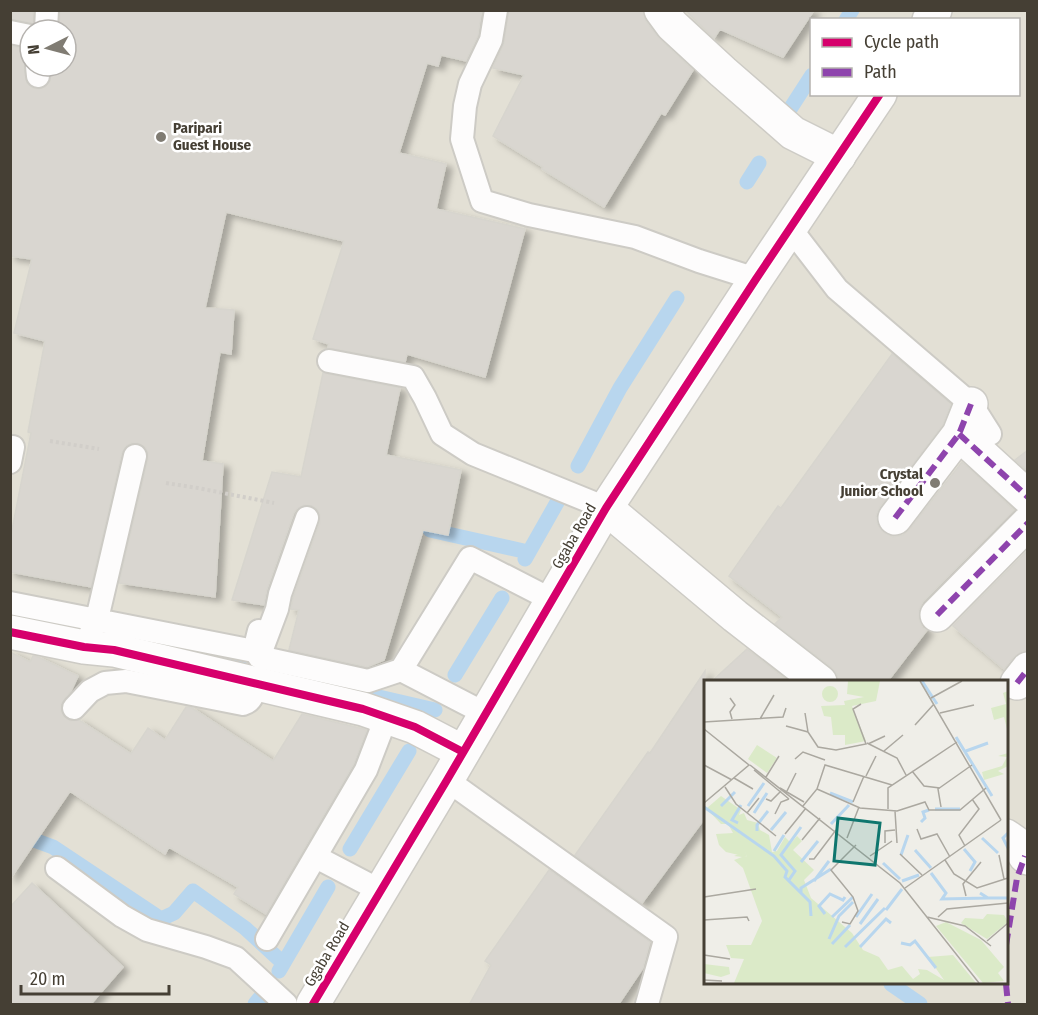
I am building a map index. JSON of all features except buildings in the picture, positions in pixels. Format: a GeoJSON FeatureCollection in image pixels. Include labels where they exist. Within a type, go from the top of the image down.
{"type":"FeatureCollection","features":[{"type":"Feature","properties":{"kind":"street"},"geometry":{"type":"LineString","coordinates":[[660,10],[672,25],[793,133],[839,156]]}},
{"type":"Feature","properties":{"kind":"street","name":"Ggaba Road"},"geometry":{"type":"LineString","coordinates":[[313,1005],[606,508],[879,96]]}},
{"type":"Feature","properties":{"kind":"street"},"geometry":{"type":"LineString","coordinates":[[971,404],[974,434],[1028,497]]}},
{"type":"Feature","properties":{"kind":"street"},"geometry":{"type":"LineString","coordinates":[[895,518],[974,434]]}},
{"type":"Feature","properties":{"kind":"street"},"geometry":{"type":"LineString","coordinates":[[606,508],[735,616],[817,680]]}},
{"type":"Feature","properties":{"kind":"street"},"geometry":{"type":"LineString","coordinates":[[937,615],[1028,523]]}},
{"type":"Feature","properties":{"kind":"street"},"geometry":{"type":"LineString","coordinates":[[10,632],[91,633],[114,650],[255,683],[295,678],[363,709],[415,727],[464,752]]}},
{"type":"Feature","properties":{"kind":"lane"},"geometry":{"type":"LineString","coordinates":[[496,10],[491,39],[470,84],[465,105],[462,139],[482,201],[529,215],[635,237],[756,279]]}},
{"type":"Feature","properties":{"kind":"lane"},"geometry":{"type":"LineString","coordinates":[[790,228],[837,289],[971,404]]}},
{"type":"Feature","properties":{"kind":"lane"},"geometry":{"type":"LineString","coordinates":[[329,361],[412,377],[442,434],[473,454],[606,508]]}},
{"type":"Feature","properties":{"kind":"lane"},"geometry":{"type":"LineString","coordinates":[[91,633],[133,466]]}},
{"type":"Feature","properties":{"kind":"lane"},"geometry":{"type":"LineString","coordinates":[[307,518],[259,657],[295,678],[368,681],[401,670],[470,558],[552,600]]}},
{"type":"Feature","properties":{"kind":"lane"},"geometry":{"type":"LineString","coordinates":[[10,603],[91,633],[254,651],[266,609]]}},
{"type":"Feature","properties":{"kind":"lane"},"geometry":{"type":"LineString","coordinates":[[401,670],[486,714]]}},
{"type":"Feature","properties":{"kind":"lane"},"geometry":{"type":"LineString","coordinates":[[74,708],[90,691],[105,683],[126,681],[243,704],[253,696],[255,683]]}},
{"type":"Feature","properties":{"kind":"lane"},"geometry":{"type":"LineString","coordinates":[[267,939],[366,770],[381,731],[378,715]]}},
{"type":"Feature","properties":{"kind":"lane"},"geometry":{"type":"LineString","coordinates":[[447,780],[666,938],[646,1005]]}},
{"type":"Feature","properties":{"kind":"lane"},"geometry":{"type":"LineString","coordinates":[[316,857],[381,891]]}},
{"type":"Feature","properties":{"kind":"lane"},"geometry":{"type":"LineString","coordinates":[[57,868],[122,916],[147,930],[236,958],[286,1005]]}},
{"type":"Feature","properties":{"kind":"path"},"geometry":{"type":"LineString","coordinates":[[12,454],[16,436],[112,451],[162,483],[280,504]]}},
{"type":"Feature","properties":{"kind":"shaded area"},"geometry":{"type":"Polygon","coordinates":[[[11,11],[1027,11],[1027,1004],[11,1004],[11,11]]]}},
{"type":"Feature","properties":{"kind":"waterway"},"geometry":{"type":"LineString","coordinates":[[847,18],[852,10]]}},
{"type":"Feature","properties":{"kind":"waterway"},"geometry":{"type":"LineString","coordinates":[[783,120],[810,78]]}},
{"type":"Feature","properties":{"kind":"waterway"},"geometry":{"type":"LineString","coordinates":[[747,182],[759,163]]}},
{"type":"Feature","properties":{"kind":"waterway"},"geometry":{"type":"LineString","coordinates":[[578,466],[620,388],[677,298]]}},
{"type":"Feature","properties":{"kind":"waterway"},"geometry":{"type":"LineString","coordinates":[[525,559],[559,499]]}},
{"type":"Feature","properties":{"kind":"waterway"},"geometry":{"type":"LineString","coordinates":[[430,530],[528,552]]}},
{"type":"Feature","properties":{"kind":"waterway"},"geometry":{"type":"LineString","coordinates":[[455,675],[502,598]]}},
{"type":"Feature","properties":{"kind":"waterway"},"geometry":{"type":"LineString","coordinates":[[179,646],[239,664]]}},
{"type":"Feature","properties":{"kind":"waterway"},"geometry":{"type":"LineString","coordinates":[[353,691],[435,710]]}},
{"type":"Feature","properties":{"kind":"waterway"},"geometry":{"type":"LineString","coordinates":[[350,849],[409,751]]}},
{"type":"Feature","properties":{"kind":"waterway"},"geometry":{"type":"LineString","coordinates":[[21,839],[34,840],[53,847],[161,919],[174,913],[193,891],[245,928],[283,963]]}},
{"type":"Feature","properties":{"kind":"waterway"},"geometry":{"type":"LineString","coordinates":[[279,971],[328,887]]}},
{"type":"Feature","properties":{"kind":"waterway"},"geometry":{"type":"LineString","coordinates":[[892,985],[920,1004]]}},
{"type":"Feature","properties":{"kind":"waterway"},"geometry":{"type":"LineString","coordinates":[[255,1004],[259,999]]}},
{"type":"Feature","properties":{"kind":"marked path"},"geometry":{"type":"LineString","coordinates":[[895,518],[959,434],[971,404]]}},
{"type":"Feature","properties":{"kind":"marked path"},"geometry":{"type":"LineString","coordinates":[[959,434],[1028,497]]}},
{"type":"Feature","properties":{"kind":"marked path"},"geometry":{"type":"LineString","coordinates":[[937,615],[1028,523]]}},
{"type":"Feature","properties":{"kind":"marked path"},"geometry":{"type":"LineString","coordinates":[[1017,683],[1028,669]]}},
{"type":"Feature","properties":{"kind":"marked path"},"geometry":{"type":"LineString","coordinates":[[1008,933],[1017,878],[1025,856]]}},
{"type":"Feature","properties":{"kind":"marked path"},"geometry":{"type":"LineString","coordinates":[[1006,985],[1008,1004]]}},
{"type":"Feature","properties":{"kind":"cycle path"},"geometry":{"type":"LineString","coordinates":[[313,1004],[606,508],[879,96]]}},
{"type":"Feature","properties":{"kind":"cycle path"},"geometry":{"type":"LineString","coordinates":[[10,632],[84,647],[114,650],[363,709],[415,727],[463,752]]}},
{"type":"Feature","properties":{"kind":"place","name":"Paripari Guest House"},"geometry":{"type":"Point","coordinates":[161,137]}},
{"type":"Feature","properties":{"kind":"place","name":"Crystal Junior School"},"geometry":{"type":"Point","coordinates":[935,483]}}]}
